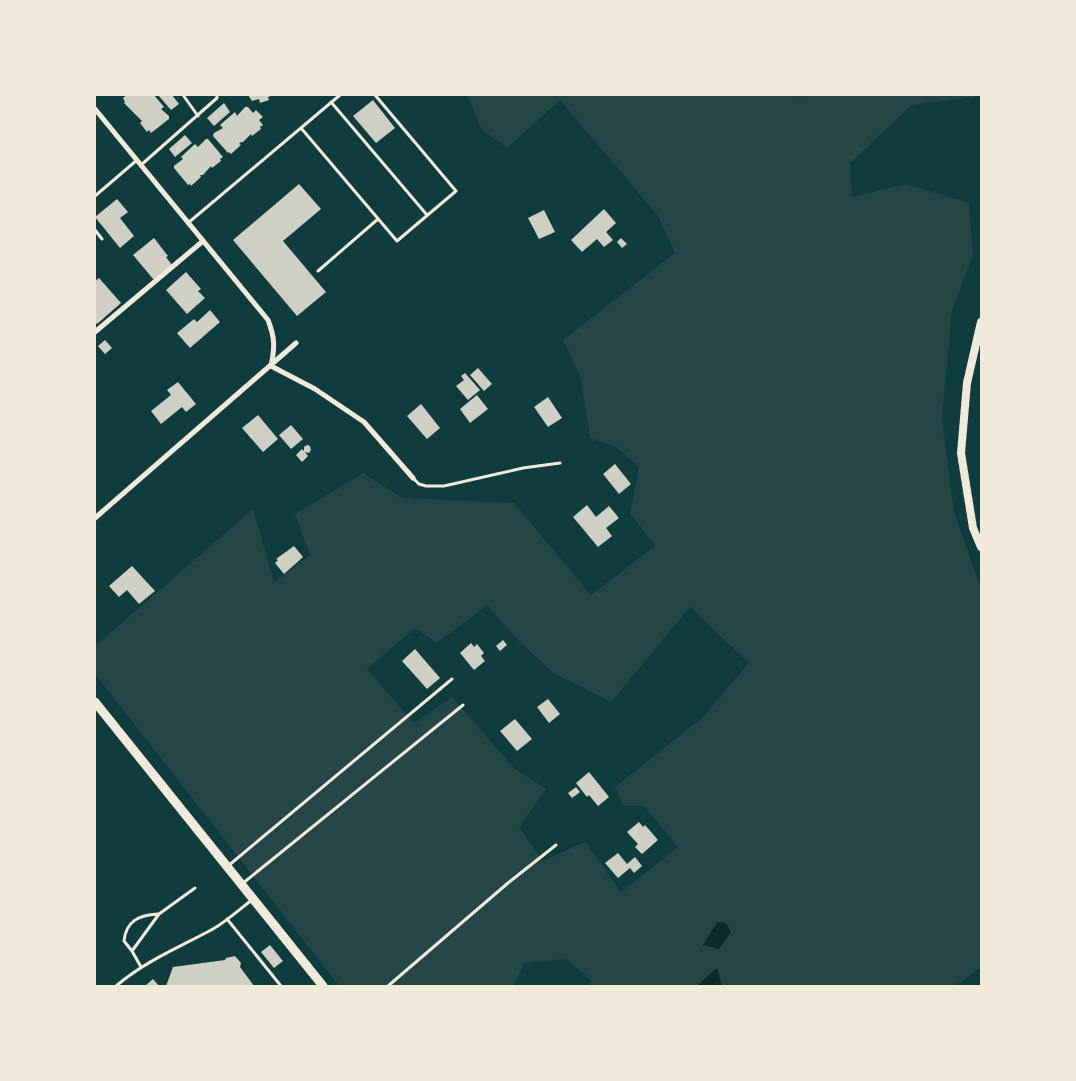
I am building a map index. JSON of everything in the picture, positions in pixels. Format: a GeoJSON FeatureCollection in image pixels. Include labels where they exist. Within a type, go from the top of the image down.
{"type":"FeatureCollection","features":[{"type":"Feature","properties":{"kind":"main road"},"geometry":{"type":"LineString","coordinates":[[95,702],[323,986]]}},
{"type":"Feature","properties":{"kind":"street"},"geometry":{"type":"LineString","coordinates":[[95,109],[268,320],[273,333],[275,348],[271,366]]}},
{"type":"Feature","properties":{"kind":"street"},"geometry":{"type":"LineString","coordinates":[[95,332],[203,241]]}},
{"type":"Feature","properties":{"kind":"street"},"geometry":{"type":"LineString","coordinates":[[981,322],[967,383],[961,453],[973,528],[981,547]]}},
{"type":"Feature","properties":{"kind":"street"},"geometry":{"type":"LineString","coordinates":[[95,518],[296,343]]}},
{"type":"Feature","properties":{"kind":"street"},"geometry":{"type":"LineString","coordinates":[[271,366],[315,389],[364,422],[413,478]]}},
{"type":"Feature","properties":{"kind":"lane"},"geometry":{"type":"LineString","coordinates":[[183,95],[198,116]]}},
{"type":"Feature","properties":{"kind":"lane"},"geometry":{"type":"LineString","coordinates":[[141,165],[218,98],[217,95]]}},
{"type":"Feature","properties":{"kind":"lane"},"geometry":{"type":"LineString","coordinates":[[188,223],[340,95]]}},
{"type":"Feature","properties":{"kind":"lane"},"geometry":{"type":"LineString","coordinates":[[301,128],[396,241],[456,191],[375,95]]}},
{"type":"Feature","properties":{"kind":"lane"},"geometry":{"type":"LineString","coordinates":[[331,102],[427,215]]}},
{"type":"Feature","properties":{"kind":"lane"},"geometry":{"type":"LineString","coordinates":[[95,196],[136,160]]}},
{"type":"Feature","properties":{"kind":"lane"},"geometry":{"type":"LineString","coordinates":[[318,271],[378,219]]}},
{"type":"Feature","properties":{"kind":"lane"},"geometry":{"type":"LineString","coordinates":[[95,230],[102,239]]}},
{"type":"Feature","properties":{"kind":"lane"},"geometry":{"type":"LineString","coordinates":[[413,478],[419,484],[426,486],[444,486],[523,468],[560,463]]}},
{"type":"Feature","properties":{"kind":"lane"},"geometry":{"type":"LineString","coordinates":[[228,867],[452,679]]}},
{"type":"Feature","properties":{"kind":"lane"},"geometry":{"type":"LineString","coordinates":[[242,884],[463,705]]}},
{"type":"Feature","properties":{"kind":"lane"},"geometry":{"type":"LineString","coordinates":[[388,986],[508,882],[556,845]]}},
{"type":"Feature","properties":{"kind":"lane"},"geometry":{"type":"LineString","coordinates":[[132,951],[158,914],[195,888]]}},
{"type":"Feature","properties":{"kind":"lane"},"geometry":{"type":"LineString","coordinates":[[116,986],[141,967],[168,951],[214,928],[253,898]]}},
{"type":"Feature","properties":{"kind":"lane"},"geometry":{"type":"LineString","coordinates":[[141,967],[124,941],[125,932],[133,921],[144,915],[158,914]]}},
{"type":"Feature","properties":{"kind":"lane"},"geometry":{"type":"LineString","coordinates":[[227,919],[281,986]]}},
{"type":"Feature","properties":{"kind":"shaded area"},"geometry":{"type":"Polygon","coordinates":[[[466,95],[798,95],[800,97],[803,95],[975,95],[975,97],[912,105],[850,163],[852,197],[906,184],[969,203],[973,255],[952,310],[942,419],[954,512],[981,588],[981,967],[955,986],[722,986],[716,968],[697,986],[587,986],[592,981],[566,959],[524,963],[514,986],[339,986],[95,674],[95,646],[253,509],[274,582],[310,555],[295,514],[363,473],[402,498],[514,503],[591,595],[655,546],[630,513],[639,467],[616,447],[590,438],[581,379],[563,340],[675,253],[658,216],[560,100],[507,148],[481,129],[466,95]],[[487,605],[437,643],[415,628],[367,669],[414,723],[452,697],[514,768],[546,789],[519,827],[543,861],[585,842],[621,892],[678,847],[644,806],[623,806],[615,787],[702,718],[749,663],[690,607],[611,702],[552,672],[516,638],[487,605]]]}},
{"type":"Feature","properties":{"kind":"shaded area"},"geometry":{"type":"Polygon","coordinates":[[[717,922],[726,923],[731,932],[719,949],[703,945],[717,922]]]}},
{"type":"Feature","properties":{"kind":"shaded area"},"geometry":{"type":"Polygon","coordinates":[[[717,968],[722,986],[697,986],[717,968]]]}},
{"type":"Feature","properties":{"kind":"building"},"geometry":{"type":"Polygon","coordinates":[[[127,95],[154,95],[164,107],[161,109],[169,116],[169,119],[151,133],[149,130],[147,132],[140,123],[142,121],[124,103],[123,98],[127,95]]]}},
{"type":"Feature","properties":{"kind":"building"},"geometry":{"type":"Polygon","coordinates":[[[158,95],[172,95],[179,104],[171,110],[158,95]]]}},
{"type":"Feature","properties":{"kind":"building"},"geometry":{"type":"Polygon","coordinates":[[[248,95],[271,96],[268,97],[269,100],[260,103],[259,99],[252,101],[248,95]]]}},
{"type":"Feature","properties":{"kind":"building"},"geometry":{"type":"Polygon","coordinates":[[[373,100],[395,128],[376,143],[353,116],[373,100]]]}},
{"type":"Feature","properties":{"kind":"building"},"geometry":{"type":"Polygon","coordinates":[[[224,103],[230,112],[214,126],[207,118],[224,103]]]}},
{"type":"Feature","properties":{"kind":"building"},"geometry":{"type":"Polygon","coordinates":[[[245,107],[248,107],[253,113],[256,110],[263,117],[259,120],[263,125],[252,136],[251,134],[241,142],[239,144],[241,145],[231,154],[228,153],[213,136],[214,133],[223,128],[220,125],[235,112],[237,116],[245,107]]]}},
{"type":"Feature","properties":{"kind":"building"},"geometry":{"type":"Polygon","coordinates":[[[185,135],[192,143],[175,157],[169,149],[185,135]]]}},
{"type":"Feature","properties":{"kind":"building"},"geometry":{"type":"Polygon","coordinates":[[[206,139],[223,157],[220,159],[221,161],[212,168],[211,166],[203,175],[200,175],[201,177],[191,186],[190,184],[188,185],[174,166],[183,159],[181,157],[195,144],[198,147],[206,139]]]}},
{"type":"Feature","properties":{"kind":"building"},"geometry":{"type":"Polygon","coordinates":[[[299,184],[321,209],[283,241],[326,292],[297,316],[233,240],[299,184]]]}},
{"type":"Feature","properties":{"kind":"building"},"geometry":{"type":"Polygon","coordinates":[[[117,199],[128,212],[120,218],[134,236],[120,248],[95,217],[117,199]]]}},
{"type":"Feature","properties":{"kind":"building"},"geometry":{"type":"Polygon","coordinates":[[[604,209],[616,223],[606,232],[613,240],[604,247],[597,239],[582,252],[571,240],[604,209]]]}},
{"type":"Feature","properties":{"kind":"building"},"geometry":{"type":"Polygon","coordinates":[[[544,210],[555,232],[539,239],[528,218],[544,210]]]}},
{"type":"Feature","properties":{"kind":"building"},"geometry":{"type":"Polygon","coordinates":[[[154,238],[168,256],[166,257],[172,265],[154,280],[133,255],[154,238]]]}},
{"type":"Feature","properties":{"kind":"building"},"geometry":{"type":"Polygon","coordinates":[[[621,238],[627,244],[622,248],[617,242],[621,238]]]}},
{"type":"Feature","properties":{"kind":"building"},"geometry":{"type":"Polygon","coordinates":[[[186,272],[201,289],[198,291],[205,298],[187,314],[166,290],[186,272]]]}},
{"type":"Feature","properties":{"kind":"building"},"geometry":{"type":"Polygon","coordinates":[[[99,278],[121,303],[97,324],[95,322],[95,281],[99,278]]]}},
{"type":"Feature","properties":{"kind":"building"},"geometry":{"type":"Polygon","coordinates":[[[210,310],[220,322],[190,348],[177,333],[194,319],[197,322],[210,310]]]}},
{"type":"Feature","properties":{"kind":"building"},"geometry":{"type":"Polygon","coordinates":[[[105,340],[112,348],[105,354],[98,346],[105,340]]]}},
{"type":"Feature","properties":{"kind":"building"},"geometry":{"type":"Polygon","coordinates":[[[478,368],[492,384],[484,391],[470,375],[478,368]]]}},
{"type":"Feature","properties":{"kind":"building"},"geometry":{"type":"Polygon","coordinates":[[[465,373],[480,390],[468,400],[456,386],[464,380],[461,376],[465,373]]]}},
{"type":"Feature","properties":{"kind":"building"},"geometry":{"type":"Polygon","coordinates":[[[178,382],[196,404],[186,412],[182,407],[161,424],[151,411],[171,395],[167,390],[178,382]]]}},
{"type":"Feature","properties":{"kind":"building"},"geometry":{"type":"Polygon","coordinates":[[[477,395],[488,409],[470,423],[460,409],[477,395]]]}},
{"type":"Feature","properties":{"kind":"building"},"geometry":{"type":"Polygon","coordinates":[[[548,397],[562,418],[548,427],[534,407],[548,397]]]}},
{"type":"Feature","properties":{"kind":"building"},"geometry":{"type":"Polygon","coordinates":[[[421,404],[440,428],[427,439],[407,416],[421,404]]]}},
{"type":"Feature","properties":{"kind":"building"},"geometry":{"type":"Polygon","coordinates":[[[258,415],[278,439],[263,452],[242,428],[258,415]]]}},
{"type":"Feature","properties":{"kind":"building"},"geometry":{"type":"Polygon","coordinates":[[[291,425],[303,439],[291,449],[279,435],[291,425]]]}},
{"type":"Feature","properties":{"kind":"building"},"geometry":{"type":"Polygon","coordinates":[[[310,446],[311,450],[309,453],[305,452],[308,456],[302,462],[296,455],[302,449],[304,451],[304,447],[310,446]]]}},
{"type":"Feature","properties":{"kind":"building"},"geometry":{"type":"Polygon","coordinates":[[[615,464],[631,484],[619,494],[603,474],[615,464]]]}},
{"type":"Feature","properties":{"kind":"building"},"geometry":{"type":"Polygon","coordinates":[[[587,505],[596,517],[609,506],[619,518],[606,528],[612,536],[598,547],[573,517],[587,505]]]}},
{"type":"Feature","properties":{"kind":"building"},"geometry":{"type":"Polygon","coordinates":[[[294,546],[303,557],[284,574],[275,563],[278,560],[276,559],[294,546]]]}},
{"type":"Feature","properties":{"kind":"building"},"geometry":{"type":"Polygon","coordinates":[[[132,566],[155,591],[139,604],[127,590],[119,597],[109,586],[132,566]]]}},
{"type":"Feature","properties":{"kind":"building"},"geometry":{"type":"Polygon","coordinates":[[[503,640],[507,645],[500,651],[496,646],[503,640]]]}},
{"type":"Feature","properties":{"kind":"building"},"geometry":{"type":"Polygon","coordinates":[[[471,643],[474,647],[477,644],[484,653],[481,656],[485,661],[474,670],[460,653],[471,643]]]}},
{"type":"Feature","properties":{"kind":"building"},"geometry":{"type":"Polygon","coordinates":[[[415,649],[440,678],[427,689],[402,661],[415,649]]]}},
{"type":"Feature","properties":{"kind":"building"},"geometry":{"type":"Polygon","coordinates":[[[548,699],[560,714],[549,723],[537,707],[548,699]]]}},
{"type":"Feature","properties":{"kind":"building"},"geometry":{"type":"Polygon","coordinates":[[[515,719],[532,739],[517,751],[500,731],[515,719]]]}},
{"type":"Feature","properties":{"kind":"building"},"geometry":{"type":"Polygon","coordinates":[[[589,772],[609,797],[598,806],[589,795],[587,797],[576,783],[589,772]]]}},
{"type":"Feature","properties":{"kind":"building"},"geometry":{"type":"Polygon","coordinates":[[[576,787],[580,792],[572,798],[568,793],[576,787]]]}},
{"type":"Feature","properties":{"kind":"building"},"geometry":{"type":"Polygon","coordinates":[[[639,822],[643,827],[645,825],[658,840],[642,854],[635,847],[638,844],[627,832],[639,822]]]}},
{"type":"Feature","properties":{"kind":"building"},"geometry":{"type":"Polygon","coordinates":[[[618,853],[627,864],[635,857],[642,866],[634,873],[630,868],[618,878],[605,863],[618,853]]]}},
{"type":"Feature","properties":{"kind":"building"},"geometry":{"type":"Polygon","coordinates":[[[270,945],[283,961],[274,968],[261,952],[270,945]]]}},
{"type":"Feature","properties":{"kind":"building"},"geometry":{"type":"Polygon","coordinates":[[[235,956],[241,963],[240,967],[254,986],[166,986],[173,967],[225,960],[235,956]]]}},
{"type":"Feature","properties":{"kind":"building"},"geometry":{"type":"Polygon","coordinates":[[[153,979],[159,986],[145,986],[153,979]]]}}]}
